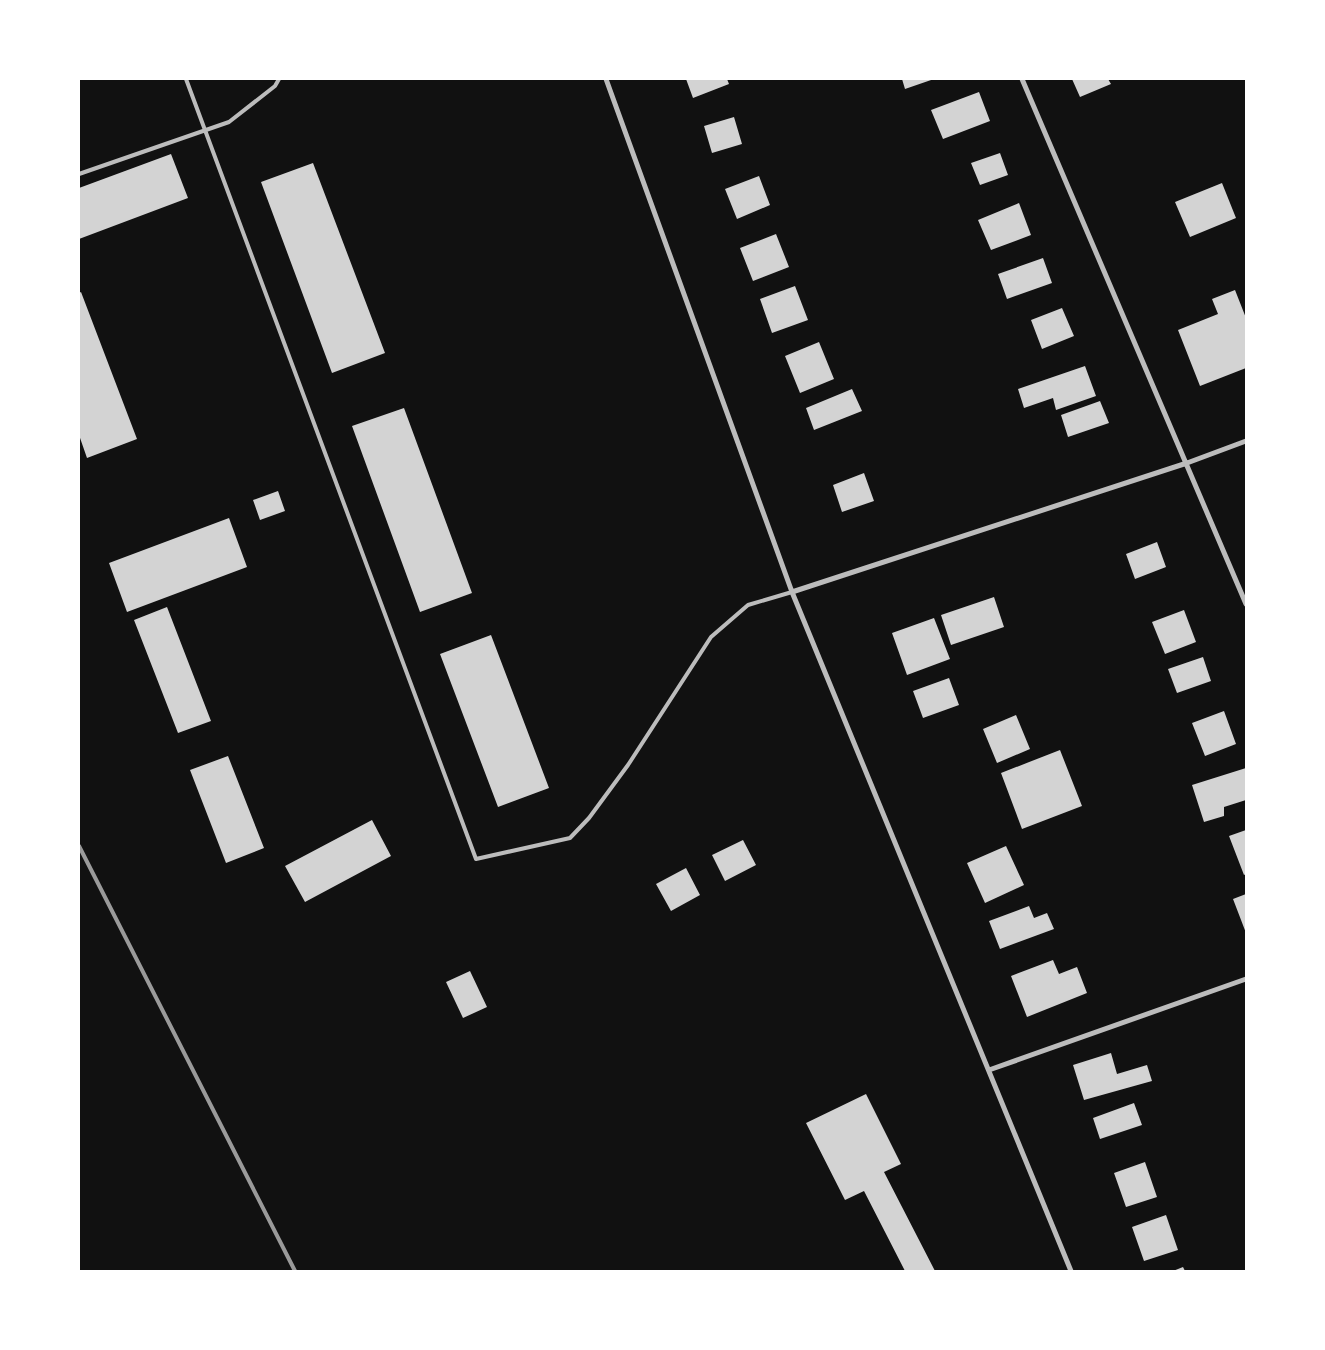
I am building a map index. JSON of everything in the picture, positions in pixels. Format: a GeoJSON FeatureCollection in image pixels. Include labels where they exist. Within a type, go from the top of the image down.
{"type":"FeatureCollection","features":[{"type":"Feature","properties":{"kind":"street"},"geometry":{"type":"LineString","coordinates":[[606,79],[792,592],[1071,1271]]}},
{"type":"Feature","properties":{"kind":"street"},"geometry":{"type":"LineString","coordinates":[[1022,79],[1246,604]]}},
{"type":"Feature","properties":{"kind":"street"},"geometry":{"type":"LineString","coordinates":[[792,592],[1187,463],[1246,441]]}},
{"type":"Feature","properties":{"kind":"street"},"geometry":{"type":"LineString","coordinates":[[989,1070],[1246,979]]}},
{"type":"Feature","properties":{"kind":"lane"},"geometry":{"type":"LineString","coordinates":[[186,79],[476,858],[570,838],[589,818],[628,765],[711,637],[748,605],[792,592]]}},
{"type":"Feature","properties":{"kind":"lane"},"geometry":{"type":"LineString","coordinates":[[79,174],[228,122],[275,86],[279,79]]}},
{"type":"Feature","properties":{"kind":"building"},"geometry":{"type":"Polygon","coordinates":[[[686,79],[727,79],[729,84],[693,98],[686,79]]]}},
{"type":"Feature","properties":{"kind":"building"},"geometry":{"type":"Polygon","coordinates":[[[902,79],[934,79],[905,89],[902,79]]]}},
{"type":"Feature","properties":{"kind":"building"},"geometry":{"type":"Polygon","coordinates":[[[1072,79],[1108,79],[1111,84],[1080,97],[1072,79]]]}},
{"type":"Feature","properties":{"kind":"building"},"geometry":{"type":"Polygon","coordinates":[[[979,92],[990,121],[943,139],[931,110],[979,92]]]}},
{"type":"Feature","properties":{"kind":"building"},"geometry":{"type":"Polygon","coordinates":[[[734,117],[742,144],[712,153],[704,126],[734,117]]]}},
{"type":"Feature","properties":{"kind":"building"},"geometry":{"type":"Polygon","coordinates":[[[1000,153],[1008,175],[980,185],[971,163],[1000,153]]]}},
{"type":"Feature","properties":{"kind":"building"},"geometry":{"type":"Polygon","coordinates":[[[171,154],[188,198],[79,239],[79,188],[171,154]]]}},
{"type":"Feature","properties":{"kind":"building"},"geometry":{"type":"Polygon","coordinates":[[[313,163],[385,353],[332,373],[261,182],[313,163]]]}},
{"type":"Feature","properties":{"kind":"building"},"geometry":{"type":"Polygon","coordinates":[[[759,176],[770,205],[737,219],[725,189],[759,176]]]}},
{"type":"Feature","properties":{"kind":"building"},"geometry":{"type":"Polygon","coordinates":[[[1222,183],[1236,218],[1190,237],[1175,202],[1222,183]]]}},
{"type":"Feature","properties":{"kind":"building"},"geometry":{"type":"Polygon","coordinates":[[[1019,203],[1031,235],[991,250],[978,220],[1019,203]]]}},
{"type":"Feature","properties":{"kind":"building"},"geometry":{"type":"Polygon","coordinates":[[[776,234],[789,267],[753,281],[740,248],[776,234]]]}},
{"type":"Feature","properties":{"kind":"building"},"geometry":{"type":"Polygon","coordinates":[[[1043,258],[1052,283],[1007,299],[998,274],[1043,258]]]}},
{"type":"Feature","properties":{"kind":"building"},"geometry":{"type":"Polygon","coordinates":[[[795,286],[808,320],[772,333],[760,299],[795,286]]]}},
{"type":"Feature","properties":{"kind":"building"},"geometry":{"type":"Polygon","coordinates":[[[1235,290],[1246,318],[1246,368],[1200,386],[1178,330],[1218,314],[1212,299],[1235,290]]]}},
{"type":"Feature","properties":{"kind":"building"},"geometry":{"type":"Polygon","coordinates":[[[81,292],[137,439],[87,458],[79,435],[79,293],[81,292]]]}},
{"type":"Feature","properties":{"kind":"building"},"geometry":{"type":"Polygon","coordinates":[[[1062,308],[1074,336],[1042,349],[1031,320],[1062,308]]]}},
{"type":"Feature","properties":{"kind":"building"},"geometry":{"type":"Polygon","coordinates":[[[819,342],[834,379],[800,393],[785,356],[819,342]]]}},
{"type":"Feature","properties":{"kind":"building"},"geometry":{"type":"Polygon","coordinates":[[[1085,366],[1096,396],[1056,410],[1053,398],[1024,408],[1018,389],[1085,366]]]}},
{"type":"Feature","properties":{"kind":"building"},"geometry":{"type":"Polygon","coordinates":[[[852,389],[862,411],[814,430],[806,408],[852,389]]]}},
{"type":"Feature","properties":{"kind":"building"},"geometry":{"type":"Polygon","coordinates":[[[1100,401],[1109,423],[1068,437],[1061,415],[1100,401]]]}},
{"type":"Feature","properties":{"kind":"building"},"geometry":{"type":"Polygon","coordinates":[[[404,408],[472,593],[420,612],[352,426],[404,408]]]}},
{"type":"Feature","properties":{"kind":"building"},"geometry":{"type":"Polygon","coordinates":[[[864,473],[874,501],[842,512],[833,485],[864,473]]]}},
{"type":"Feature","properties":{"kind":"building"},"geometry":{"type":"Polygon","coordinates":[[[278,491],[285,511],[260,520],[253,500],[278,491]]]}},
{"type":"Feature","properties":{"kind":"building"},"geometry":{"type":"Polygon","coordinates":[[[229,518],[247,567],[127,612],[109,563],[229,518]]]}},
{"type":"Feature","properties":{"kind":"building"},"geometry":{"type":"Polygon","coordinates":[[[1157,542],[1166,567],[1135,579],[1126,554],[1157,542]]]}},
{"type":"Feature","properties":{"kind":"building"},"geometry":{"type":"Polygon","coordinates":[[[994,597],[1004,627],[951,645],[941,615],[994,597]]]}},
{"type":"Feature","properties":{"kind":"building"},"geometry":{"type":"Polygon","coordinates":[[[167,607],[211,721],[178,733],[134,620],[167,607]]]}},
{"type":"Feature","properties":{"kind":"building"},"geometry":{"type":"Polygon","coordinates":[[[1184,610],[1196,642],[1165,654],[1152,622],[1184,610]]]}},
{"type":"Feature","properties":{"kind":"building"},"geometry":{"type":"Polygon","coordinates":[[[934,618],[950,659],[907,675],[892,633],[934,618]]]}},
{"type":"Feature","properties":{"kind":"building"},"geometry":{"type":"Polygon","coordinates":[[[491,635],[549,788],[498,807],[440,654],[491,635]]]}},
{"type":"Feature","properties":{"kind":"building"},"geometry":{"type":"Polygon","coordinates":[[[1203,657],[1211,681],[1177,693],[1168,669],[1203,657]]]}},
{"type":"Feature","properties":{"kind":"building"},"geometry":{"type":"Polygon","coordinates":[[[949,678],[959,705],[923,718],[913,691],[949,678]]]}},
{"type":"Feature","properties":{"kind":"building"},"geometry":{"type":"Polygon","coordinates":[[[1224,711],[1236,744],[1205,756],[1192,723],[1224,711]]]}},
{"type":"Feature","properties":{"kind":"building"},"geometry":{"type":"Polygon","coordinates":[[[1016,715],[1030,749],[997,763],[983,729],[1016,715]]]}},
{"type":"Feature","properties":{"kind":"building"},"geometry":{"type":"Polygon","coordinates":[[[1060,750],[1082,806],[1022,829],[1001,773],[1060,750]]]}},
{"type":"Feature","properties":{"kind":"building"},"geometry":{"type":"Polygon","coordinates":[[[228,756],[264,848],[226,863],[190,770],[228,756]]]}},
{"type":"Feature","properties":{"kind":"building"},"geometry":{"type":"Polygon","coordinates":[[[1246,768],[1246,800],[1224,807],[1224,816],[1204,822],[1192,785],[1246,768]]]}},
{"type":"Feature","properties":{"kind":"building"},"geometry":{"type":"Polygon","coordinates":[[[372,820],[391,856],[305,902],[285,866],[372,820]]]}},
{"type":"Feature","properties":{"kind":"building"},"geometry":{"type":"Polygon","coordinates":[[[1246,830],[1246,874],[1244,875],[1229,836],[1246,830]]]}},
{"type":"Feature","properties":{"kind":"building"},"geometry":{"type":"Polygon","coordinates":[[[743,840],[756,865],[725,881],[712,855],[743,840]]]}},
{"type":"Feature","properties":{"kind":"building"},"geometry":{"type":"Polygon","coordinates":[[[1006,846],[1024,885],[985,903],[967,863],[1006,846]]]}},
{"type":"Feature","properties":{"kind":"building"},"geometry":{"type":"Polygon","coordinates":[[[686,868],[700,895],[671,911],[656,884],[686,868]]]}},
{"type":"Feature","properties":{"kind":"building"},"geometry":{"type":"Polygon","coordinates":[[[1246,894],[1246,933],[1233,899],[1246,894]]]}},
{"type":"Feature","properties":{"kind":"building"},"geometry":{"type":"Polygon","coordinates":[[[1029,906],[1034,918],[1047,913],[1054,929],[1000,949],[989,921],[1029,906]]]}},
{"type":"Feature","properties":{"kind":"building"},"geometry":{"type":"Polygon","coordinates":[[[1053,960],[1059,974],[1077,967],[1087,993],[1027,1017],[1011,976],[1053,960]]]}},
{"type":"Feature","properties":{"kind":"building"},"geometry":{"type":"Polygon","coordinates":[[[470,971],[487,1007],[463,1018],[446,982],[470,971]]]}},
{"type":"Feature","properties":{"kind":"building"},"geometry":{"type":"Polygon","coordinates":[[[1111,1053],[1117,1074],[1147,1065],[1152,1081],[1084,1100],[1073,1065],[1111,1053]]]}},
{"type":"Feature","properties":{"kind":"building"},"geometry":{"type":"Polygon","coordinates":[[[866,1094],[901,1164],[884,1172],[935,1271],[905,1271],[864,1191],[845,1200],[806,1123],[866,1094]]]}},
{"type":"Feature","properties":{"kind":"building"},"geometry":{"type":"Polygon","coordinates":[[[1134,1103],[1142,1125],[1100,1139],[1093,1118],[1134,1103]]]}},
{"type":"Feature","properties":{"kind":"building"},"geometry":{"type":"Polygon","coordinates":[[[1145,1162],[1157,1197],[1126,1207],[1114,1173],[1145,1162]]]}},
{"type":"Feature","properties":{"kind":"building"},"geometry":{"type":"Polygon","coordinates":[[[1166,1215],[1178,1250],[1144,1261],[1132,1227],[1166,1215]]]}},
{"type":"Feature","properties":{"kind":"building"},"geometry":{"type":"Polygon","coordinates":[[[1183,1267],[1185,1271],[1173,1271],[1183,1267]]]}},
{"type":"Feature","properties":{"kind":"railway"},"geometry":{"type":"LineString","coordinates":[[79,846],[295,1271]]}}]}
